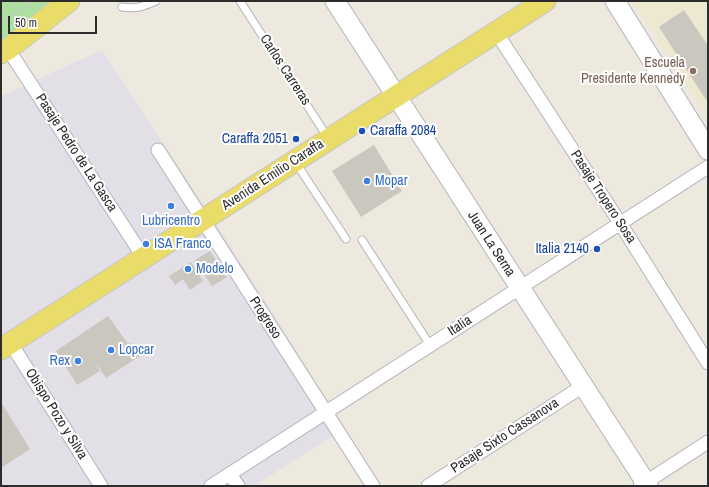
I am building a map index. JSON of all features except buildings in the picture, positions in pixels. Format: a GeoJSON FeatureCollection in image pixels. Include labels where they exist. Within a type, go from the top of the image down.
{"type":"FeatureCollection","features":[{"type":"Feature","properties":{"kind":"main road"},"geometry":{"type":"LineString","coordinates":[[4,51],[69,1]]}},
{"type":"Feature","properties":{"kind":"main road","name":"Avenida Emilio Caraffa"},"geometry":{"type":"LineString","coordinates":[[6,345],[545,1]]}},
{"type":"Feature","properties":{"kind":"street","name":"Juan La Serna"},"geometry":{"type":"LineString","coordinates":[[335,1],[645,485]]}},
{"type":"Feature","properties":{"kind":"street"},"geometry":{"type":"LineString","coordinates":[[615,1],[708,150]]}},
{"type":"Feature","properties":{"kind":"street","name":"Pasaje Tropero Sosa"},"geometry":{"type":"LineString","coordinates":[[496,32],[620,223],[708,363]]}},
{"type":"Feature","properties":{"kind":"street","name":"Pasaje Pedro de La Gasca"},"geometry":{"type":"LineString","coordinates":[[4,51],[144,258]]}},
{"type":"Feature","properties":{"kind":"street","name":"Progreso"},"geometry":{"type":"LineString","coordinates":[[158,150],[373,486]]}},
{"type":"Feature","properties":{"kind":"street","name":"Italia"},"geometry":{"type":"LineString","coordinates":[[211,486],[708,167]]}},
{"type":"Feature","properties":{"kind":"street","name":"Obispo Pozo y Silva"},"geometry":{"type":"LineString","coordinates":[[6,345],[101,486]]}},
{"type":"Feature","properties":{"kind":"street","name":"Pasaje Sixto Cassanova"},"geometry":{"type":"LineString","coordinates":[[428,486],[583,386]]}},
{"type":"Feature","properties":{"kind":"street"},"geometry":{"type":"LineString","coordinates":[[645,485],[708,442]]}},
{"type":"Feature","properties":{"kind":"street"},"geometry":{"type":"LineString","coordinates":[[230,474],[238,486]]}},
{"type":"Feature","properties":{"kind":"lane"},"geometry":{"type":"LineString","coordinates":[[122,7],[141,7],[156,1]]}},
{"type":"Feature","properties":{"kind":"lane","name":"Carlos Carreras"},"geometry":{"type":"LineString","coordinates":[[240,1],[329,140]]}},
{"type":"Feature","properties":{"kind":"lane"},"geometry":{"type":"LineString","coordinates":[[295,161],[346,239]]}},
{"type":"Feature","properties":{"kind":"lane"},"geometry":{"type":"LineString","coordinates":[[362,240],[430,345]]}},
{"type":"Feature","properties":{"kind":"path"},"geometry":{"type":"LineString","coordinates":[[1,24],[34,1]]}},
{"type":"Feature","properties":{"kind":"shaded area","name":"Escuela Presidente Kennedy"},"geometry":{"type":"Polygon","coordinates":[[[633,1],[708,1],[708,119],[646,22],[633,1]]]}},
{"type":"Feature","properties":{"kind":"shaded area"},"geometry":{"type":"Polygon","coordinates":[[[102,50],[222,233],[345,428],[254,486],[1,486],[1,96],[102,50]]]}},
{"type":"Feature","properties":{"kind":"green space"},"geometry":{"type":"Polygon","coordinates":[[[1,1],[69,1],[1,53],[1,1]]]}},
{"type":"Feature","properties":{"kind":"place","name":"Escuela Presidente Kennedy"},"geometry":{"type":"Point","coordinates":[693,71]}},
{"type":"Feature","properties":{"kind":"place","name":"Caraffa 2084"},"geometry":{"type":"Point","coordinates":[362,131]}},
{"type":"Feature","properties":{"kind":"place","name":"Caraffa 2051"},"geometry":{"type":"Point","coordinates":[296,139]}},
{"type":"Feature","properties":{"kind":"place","name":"Mopar"},"geometry":{"type":"Point","coordinates":[367,181]}},
{"type":"Feature","properties":{"kind":"place","name":"Lubricentro"},"geometry":{"type":"Point","coordinates":[171,206]}},
{"type":"Feature","properties":{"kind":"place","name":"ISA Franco"},"geometry":{"type":"Point","coordinates":[146,244]}},
{"type":"Feature","properties":{"kind":"place","name":"Italia 2140"},"geometry":{"type":"Point","coordinates":[597,249]}},
{"type":"Feature","properties":{"kind":"place","name":"Modelo"},"geometry":{"type":"Point","coordinates":[188,269]}},
{"type":"Feature","properties":{"kind":"place","name":"Lopcar"},"geometry":{"type":"Point","coordinates":[111,350]}},
{"type":"Feature","properties":{"kind":"place","name":"Rex"},"geometry":{"type":"Point","coordinates":[78,361]}}]}
